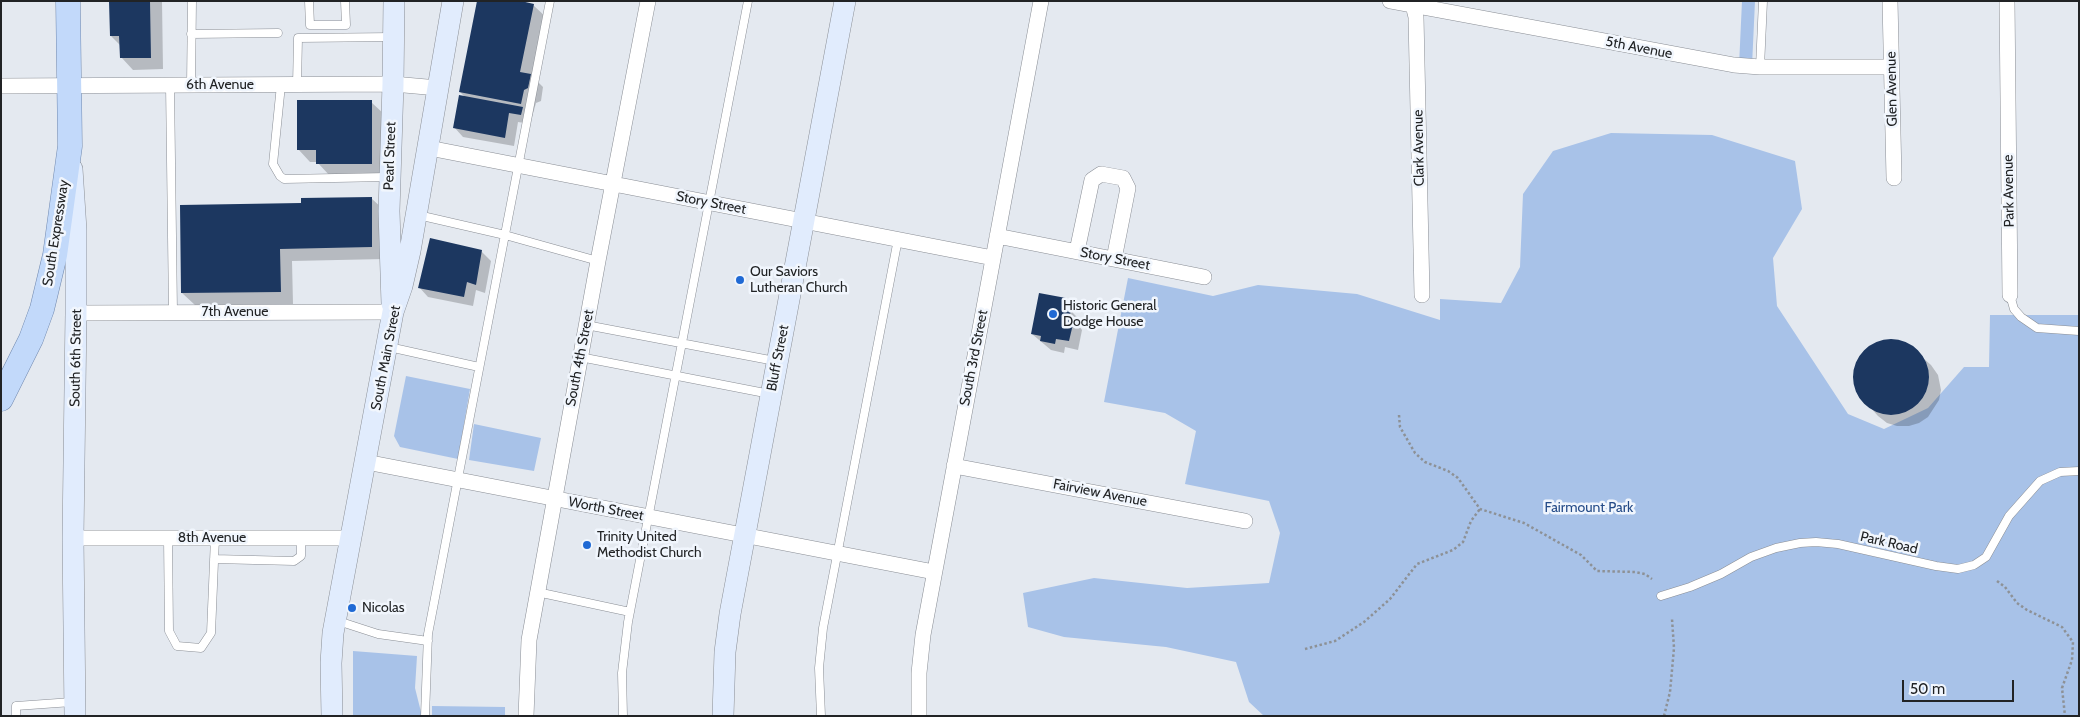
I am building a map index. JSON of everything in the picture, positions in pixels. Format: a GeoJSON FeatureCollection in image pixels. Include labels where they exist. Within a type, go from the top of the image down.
{"type":"FeatureCollection","features":[{"type":"Feature","properties":{"kind":"main road","name":"South 6th Street"},"geometry":{"type":"LineString","coordinates":[[68,1],[70,146],[75,207],[76,313],[73,538],[74,709]]}},
{"type":"Feature","properties":{"kind":"main road","name":"Pearl Street"},"geometry":{"type":"LineString","coordinates":[[393,312],[389,252],[389,177],[394,1]]}},
{"type":"Feature","properties":{"kind":"main road","name":"South Main Street"},"geometry":{"type":"LineString","coordinates":[[332,716],[331,663],[336,620],[393,312],[402,286],[417,214],[453,1]]}},
{"type":"Feature","properties":{"kind":"main road","name":"Bluff Street"},"geometry":{"type":"LineString","coordinates":[[723,716],[726,638],[845,1]]}},
{"type":"Feature","properties":{"kind":"main road","name":"South Expressway"},"geometry":{"type":"LineString","coordinates":[[1,399],[31,339],[50,279],[70,146]]}},
{"type":"Feature","properties":{"kind":"street","name":"South 4th Street"},"geometry":{"type":"LineString","coordinates":[[526,716],[529,640],[537,592],[612,183],[648,1]]}},
{"type":"Feature","properties":{"kind":"street","name":"South 3rd Street"},"geometry":{"type":"LineString","coordinates":[[919,716],[919,674],[923,634],[1041,1]]}},
{"type":"Feature","properties":{"kind":"street","name":"5th Avenue"},"geometry":{"type":"LineString","coordinates":[[1390,1],[1412,3],[1734,65],[1760,67],[1891,66]]}},
{"type":"Feature","properties":{"kind":"street","name":"Glen Avenue"},"geometry":{"type":"LineString","coordinates":[[1890,1],[1894,178]]}},
{"type":"Feature","properties":{"kind":"street","name":"Park Avenue"},"geometry":{"type":"LineString","coordinates":[[2007,1],[2010,295]]}},
{"type":"Feature","properties":{"kind":"street","name":"Clark Avenue"},"geometry":{"type":"LineString","coordinates":[[1412,3],[1416,17],[1422,295]]}},
{"type":"Feature","properties":{"kind":"street","name":"6th Avenue"},"geometry":{"type":"LineString","coordinates":[[1,86],[393,84],[438,88]]}},
{"type":"Feature","properties":{"kind":"street","name":"Story Street"},"geometry":{"type":"LineString","coordinates":[[429,148],[993,258]]}},
{"type":"Feature","properties":{"kind":"street"},"geometry":{"type":"LineString","coordinates":[[1077,251],[1092,180],[1100,174],[1123,178],[1128,188],[1114,259]]}},
{"type":"Feature","properties":{"kind":"street","name":"Story Street"},"geometry":{"type":"LineString","coordinates":[[997,236],[1204,276]]}},
{"type":"Feature","properties":{"kind":"street","name":"7th Avenue"},"geometry":{"type":"LineString","coordinates":[[76,313],[393,312]]}},
{"type":"Feature","properties":{"kind":"street","name":"Worth Street"},"geometry":{"type":"LineString","coordinates":[[366,462],[934,572]]}},
{"type":"Feature","properties":{"kind":"street","name":"Fairview Avenue"},"geometry":{"type":"LineString","coordinates":[[954,466],[1245,521]]}},
{"type":"Feature","properties":{"kind":"street","name":"8th Avenue"},"geometry":{"type":"LineString","coordinates":[[73,538],[352,538]]}},
{"type":"Feature","properties":{"kind":"lane"},"geometry":{"type":"LineString","coordinates":[[191,85],[192,1]]}},
{"type":"Feature","properties":{"kind":"lane"},"geometry":{"type":"LineString","coordinates":[[308,1],[310,24],[346,25],[345,1]]}},
{"type":"Feature","properties":{"kind":"lane"},"geometry":{"type":"LineString","coordinates":[[425,716],[428,641],[550,1]]}},
{"type":"Feature","properties":{"kind":"lane"},"geometry":{"type":"LineString","coordinates":[[623,716],[622,673],[630,612],[748,1]]}},
{"type":"Feature","properties":{"kind":"lane"},"geometry":{"type":"LineString","coordinates":[[1760,67],[1763,1]]}},
{"type":"Feature","properties":{"kind":"lane"},"geometry":{"type":"LineString","coordinates":[[191,34],[278,33]]}},
{"type":"Feature","properties":{"kind":"lane"},"geometry":{"type":"LineString","coordinates":[[297,85],[298,38],[393,37]]}},
{"type":"Feature","properties":{"kind":"lane"},"geometry":{"type":"LineString","coordinates":[[170,85],[173,312]]}},
{"type":"Feature","properties":{"kind":"lane"},"geometry":{"type":"LineString","coordinates":[[280,85],[274,164],[280,176],[284,179],[389,177]]}},
{"type":"Feature","properties":{"kind":"lane"},"geometry":{"type":"LineString","coordinates":[[417,214],[505,235],[598,261]]}},
{"type":"Feature","properties":{"kind":"lane"},"geometry":{"type":"LineString","coordinates":[[821,716],[820,646],[898,240]]}},
{"type":"Feature","properties":{"kind":"lane","name":"Park Avenue"},"geometry":{"type":"LineString","coordinates":[[2010,295],[2017,313],[2037,328],[2079,331]]}},
{"type":"Feature","properties":{"kind":"lane"},"geometry":{"type":"LineString","coordinates":[[586,325],[777,361]]}},
{"type":"Feature","properties":{"kind":"lane"},"geometry":{"type":"LineString","coordinates":[[387,346],[479,368]]}},
{"type":"Feature","properties":{"kind":"lane"},"geometry":{"type":"LineString","coordinates":[[580,357],[771,394]]}},
{"type":"Feature","properties":{"kind":"lane","name":"Park Road"},"geometry":{"type":"LineString","coordinates":[[1661,596],[1690,587],[1721,574],[1751,557],[1800,543],[1838,544],[1936,566],[1958,569],[1974,565],[1986,557],[2009,516],[2040,481],[2060,472],[2079,471]]}},
{"type":"Feature","properties":{"kind":"lane"},"geometry":{"type":"LineString","coordinates":[[168,538],[168,631],[177,646],[201,648],[210,633],[215,538]]}},
{"type":"Feature","properties":{"kind":"lane"},"geometry":{"type":"LineString","coordinates":[[214,559],[294,562],[301,556],[302,538]]}},
{"type":"Feature","properties":{"kind":"lane"},"geometry":{"type":"LineString","coordinates":[[537,592],[630,612]]}},
{"type":"Feature","properties":{"kind":"lane"},"geometry":{"type":"LineString","coordinates":[[336,620],[378,634],[428,641]]}},
{"type":"Feature","properties":{"kind":"lane"},"geometry":{"type":"LineString","coordinates":[[16,716],[16,706],[74,709]]}},
{"type":"Feature","properties":{"kind":"path"},"geometry":{"type":"LineString","coordinates":[[1399,415],[1400,427],[1415,453],[1425,462],[1458,478],[1480,509],[1524,523],[1570,548],[1597,571],[1635,572],[1645,574],[1652,579]]}},
{"type":"Feature","properties":{"kind":"path"},"geometry":{"type":"LineString","coordinates":[[1305,649],[1336,641],[1364,622],[1390,599],[1417,564],[1453,550],[1463,542],[1470,521],[1480,509]]}},
{"type":"Feature","properties":{"kind":"path"},"geometry":{"type":"LineString","coordinates":[[1997,581],[2005,587],[2017,603],[2062,627],[2073,642],[2072,660],[2062,688],[2065,716]]}},
{"type":"Feature","properties":{"kind":"path"},"geometry":{"type":"LineString","coordinates":[[1664,716],[1670,692],[1674,648],[1672,619]]}},
{"type":"Feature","properties":{"kind":"green space"},"geometry":{"type":"Polygon","coordinates":[[[1742,1],[1755,1],[1752,66],[1739,66],[1742,1]]]}},
{"type":"Feature","properties":{"kind":"green space","name":"Fairmount Park"},"geometry":{"type":"Polygon","coordinates":[[[1611,133],[1712,135],[1795,161],[1802,209],[1773,258],[1777,306],[1848,414],[1884,429],[1928,408],[1964,367],[1989,367],[1990,315],[2079,315],[2079,716],[1264,716],[1249,702],[1236,662],[1166,647],[1064,637],[1028,627],[1023,593],[1094,578],[1187,588],[1269,583],[1280,533],[1269,501],[1185,484],[1196,431],[1165,413],[1104,402],[1128,278],[1213,296],[1258,285],[1357,294],[1440,320],[1440,299],[1501,303],[1520,267],[1523,194],[1553,151],[1611,133]]]}},
{"type":"Feature","properties":{"kind":"green space"},"geometry":{"type":"Polygon","coordinates":[[[406,376],[470,389],[458,459],[400,447],[394,436],[406,376]]]}},
{"type":"Feature","properties":{"kind":"green space"},"geometry":{"type":"Polygon","coordinates":[[[474,424],[541,438],[534,471],[469,460],[474,424]]]}},
{"type":"Feature","properties":{"kind":"green space"},"geometry":{"type":"Polygon","coordinates":[[[353,651],[417,656],[415,688],[422,716],[353,716],[353,651]]]}},
{"type":"Feature","properties":{"kind":"green space"},"geometry":{"type":"Polygon","coordinates":[[[432,706],[505,707],[505,716],[432,716],[432,706]]]}},
{"type":"Feature","properties":{"kind":"building"},"geometry":{"type":"Polygon","coordinates":[[[109,1],[150,1],[151,58],[120,58],[119,36],[110,36],[109,1]]]}},
{"type":"Feature","properties":{"kind":"building"},"geometry":{"type":"Polygon","coordinates":[[[477,1],[521,1],[534,4],[520,72],[531,74],[528,88],[524,90],[521,104],[459,92],[477,1]]]}},
{"type":"Feature","properties":{"kind":"building"},"geometry":{"type":"Polygon","coordinates":[[[459,95],[523,107],[521,115],[509,113],[505,138],[453,128],[459,95]]]}},
{"type":"Feature","properties":{"kind":"building"},"geometry":{"type":"Polygon","coordinates":[[[297,100],[372,100],[372,164],[316,164],[316,150],[297,150],[297,100]]]}},
{"type":"Feature","properties":{"kind":"building"},"geometry":{"type":"Polygon","coordinates":[[[372,197],[372,247],[280,249],[281,292],[181,293],[180,205],[301,203],[301,198],[372,197]]]}},
{"type":"Feature","properties":{"kind":"building"},"geometry":{"type":"Polygon","coordinates":[[[430,238],[482,250],[476,285],[467,282],[464,297],[418,288],[430,238]]]}},
{"type":"Feature","properties":{"kind":"building","name":"Historic General Dodge House"},"geometry":{"type":"Polygon","coordinates":[[[1039,293],[1066,298],[1064,308],[1071,310],[1069,319],[1074,320],[1069,341],[1056,339],[1055,344],[1040,341],[1041,336],[1031,334],[1039,293]]]}},
{"type":"Feature","properties":{"kind":"building"},"geometry":{"type":"Polygon","coordinates":[[[1891,339],[1905,342],[1918,350],[1926,363],[1929,377],[1926,391],[1918,404],[1905,412],[1891,415],[1877,412],[1864,404],[1856,391],[1853,377],[1856,363],[1864,350],[1877,342],[1891,339]]]}},
{"type":"Feature","properties":{"kind":"place","name":"Our Saviors Lutheran Church"},"geometry":{"type":"Point","coordinates":[740,280]}},
{"type":"Feature","properties":{"kind":"place","name":"Historic General Dodge House"},"geometry":{"type":"Point","coordinates":[1053,314]}},
{"type":"Feature","properties":{"kind":"place","name":"Trinity United Methodist Church"},"geometry":{"type":"Point","coordinates":[587,545]}},
{"type":"Feature","properties":{"kind":"place","name":"Nicolas"},"geometry":{"type":"Point","coordinates":[352,608]}}]}
